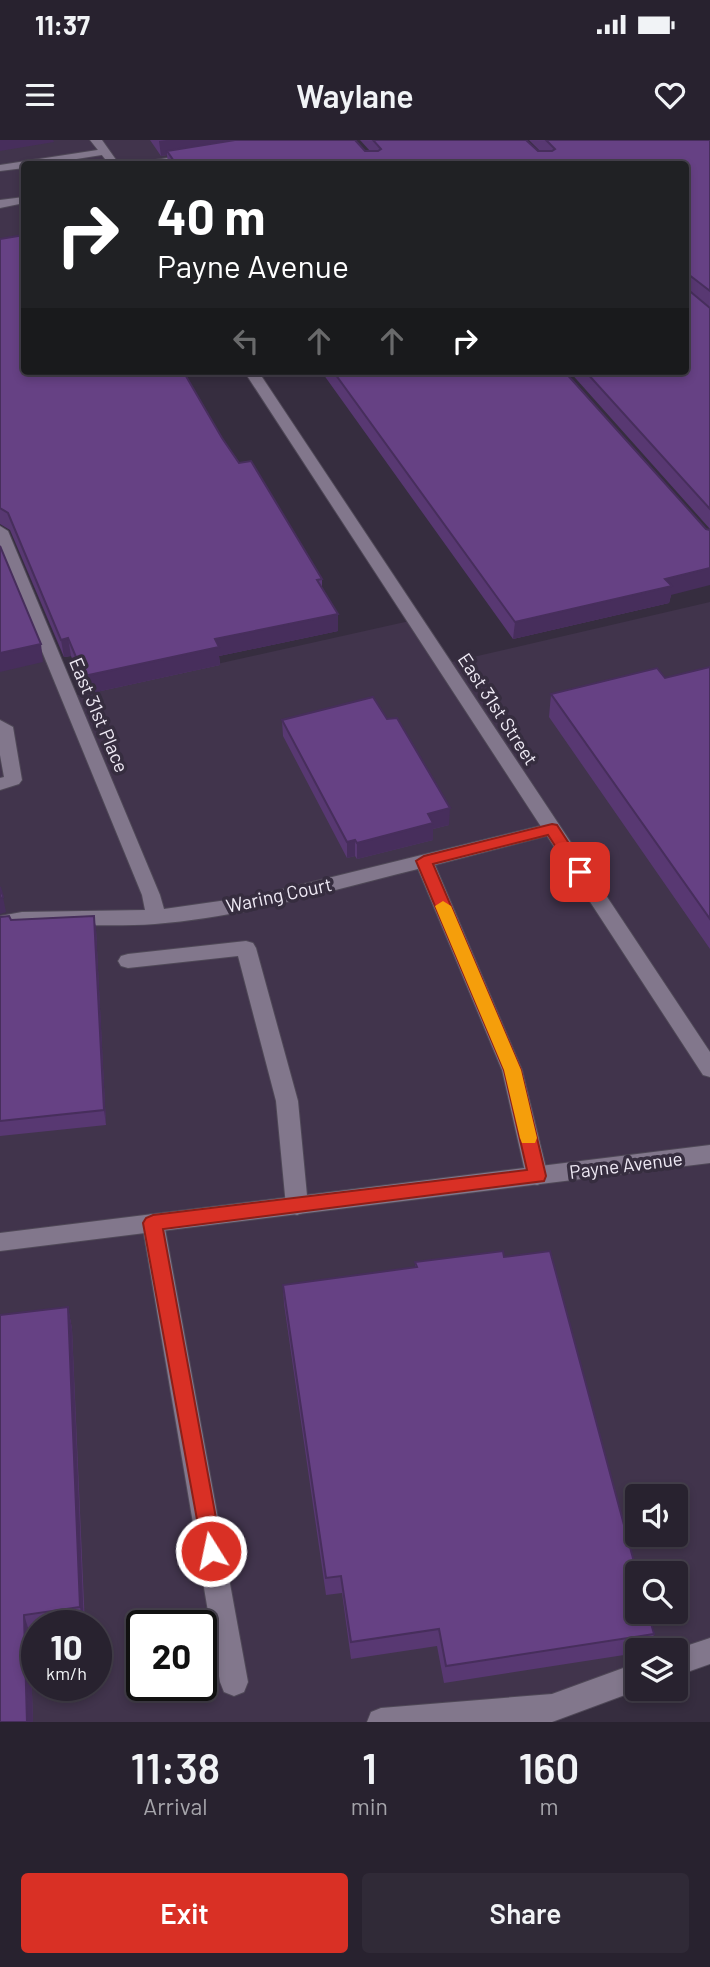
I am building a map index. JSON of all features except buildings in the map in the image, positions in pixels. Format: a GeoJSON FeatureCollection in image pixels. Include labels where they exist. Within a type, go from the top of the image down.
{"type":"FeatureCollection","features":[{"type":"Feature","properties":{"kind":"street"},"geometry":{"type":"LineString","coordinates":[[96,140],[112,161]]}},
{"type":"Feature","properties":{"kind":"street"},"geometry":{"type":"LineString","coordinates":[[49,161],[104,152]]}},
{"type":"Feature","properties":{"kind":"street"},"geometry":{"type":"LineString","coordinates":[[168,161],[205,155]]}},
{"type":"Feature","properties":{"kind":"street"},"geometry":{"type":"LineString","coordinates":[[0,169],[21,166]]}},
{"type":"Feature","properties":{"kind":"street"},"geometry":{"type":"LineString","coordinates":[[0,204],[21,200]]}},
{"type":"Feature","properties":{"kind":"street","name":"East 31st Street"},"geometry":{"type":"LineString","coordinates":[[254,375],[710,1069]]}},
{"type":"Feature","properties":{"kind":"street","name":"East 31st Place"},"geometry":{"type":"LineString","coordinates":[[0,531],[151,895],[156,917]]}},
{"type":"Feature","properties":{"kind":"street"},"geometry":{"type":"LineString","coordinates":[[0,725],[4,727],[13,780],[0,784]]}},
{"type":"Feature","properties":{"kind":"street","name":"Waring Court"},"geometry":{"type":"LineString","coordinates":[[0,923],[22,919],[156,917],[255,903],[552,829]]}},
{"type":"Feature","properties":{"kind":"street"},"geometry":{"type":"LineString","coordinates":[[424,861],[512,1070],[537,1176]]}},
{"type":"Feature","properties":{"kind":"street"},"geometry":{"type":"LineString","coordinates":[[128,961],[246,948],[288,1101],[297,1206]]}},
{"type":"Feature","properties":{"kind":"street","name":"Payne Avenue"},"geometry":{"type":"LineString","coordinates":[[0,1242],[710,1154]]}},
{"type":"Feature","properties":{"kind":"street"},"geometry":{"type":"LineString","coordinates":[[153,1223],[234,1682]]}},
{"type":"Feature","properties":{"kind":"street"},"geometry":{"type":"LineString","coordinates":[[688,1659],[710,1651]]}},
{"type":"Feature","properties":{"kind":"street"},"geometry":{"type":"LineString","coordinates":[[382,1722],[552,1708],[625,1681]]}},
{"type":"Feature","properties":{"kind":"shaded area"},"geometry":{"type":"Polygon","coordinates":[[[0,140],[293,140],[167,161],[21,161],[21,245],[0,248],[0,140]]]}},
{"type":"Feature","properties":{"kind":"shaded area"},"geometry":{"type":"Polygon","coordinates":[[[0,552],[69,697],[414,620],[443,664],[710,602],[710,1651],[688,1651],[688,1638],[625,1638],[625,1681],[552,1708],[381,1722],[0,1722],[0,552]]]}},
{"type":"Feature","properties":{"kind":"slow traffic"},"geometry":{"type":"LineString","coordinates":[[443,906],[512,1070],[529,1138]]}},
{"type":"Feature","properties":{"kind":"route"},"geometry":{"type":"LineString","coordinates":[[211,1551],[153,1223],[537,1176],[512,1070],[424,861],[552,829],[580,872]]}}]}
